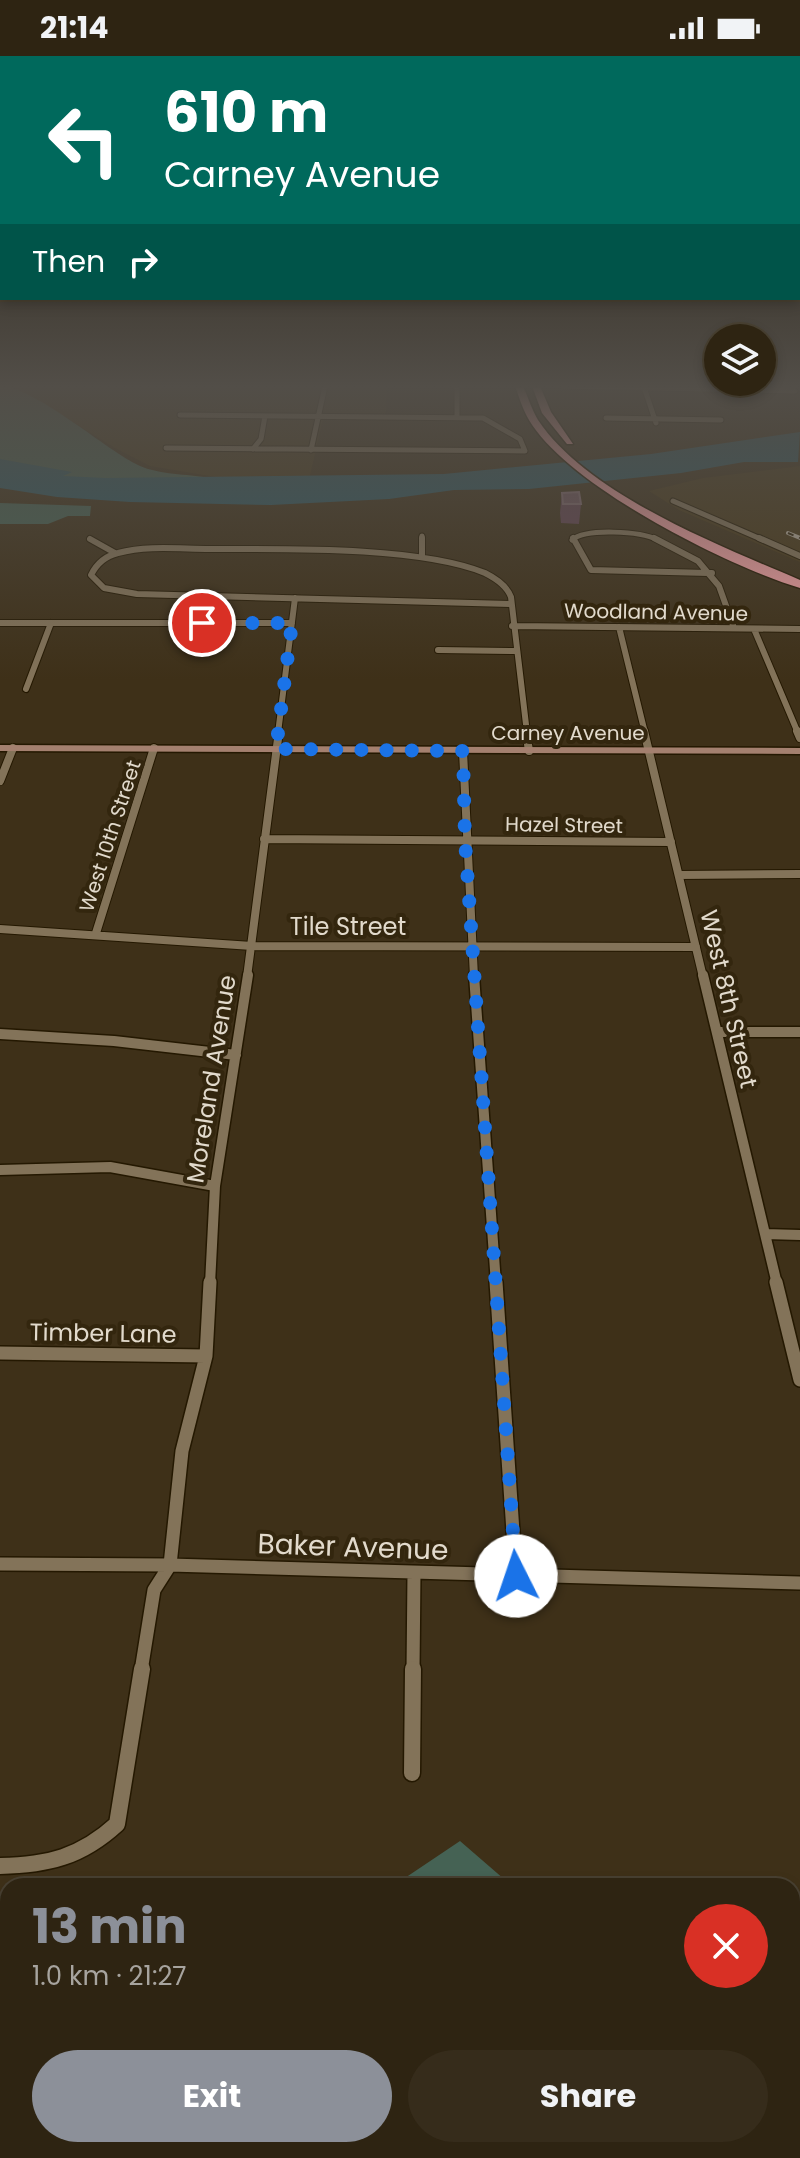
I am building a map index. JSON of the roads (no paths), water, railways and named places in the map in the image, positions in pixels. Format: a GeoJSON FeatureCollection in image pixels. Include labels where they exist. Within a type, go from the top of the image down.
{"type":"FeatureCollection","features":[{"type":"Feature","properties":{"kind":"highway"},"geometry":{"type":"LineString","coordinates":[[605,484],[626,500],[800,569]]}},
{"type":"Feature","properties":{"kind":"highway"},"geometry":{"type":"LineString","coordinates":[[622,484],[653,511],[800,599]]}},
{"type":"Feature","properties":{"kind":"highway"},"geometry":{"type":"LineString","coordinates":[[653,511],[800,576]]}},
{"type":"Feature","properties":{"kind":"highway"},"geometry":{"type":"LineString","coordinates":[[653,511],[800,584]]}},
{"type":"Feature","properties":{"kind":"main road","name":"Carney Avenue"},"geometry":{"type":"LineString","coordinates":[[0,748],[800,751]]}},
{"type":"Feature","properties":{"kind":"street"},"geometry":{"type":"LineString","coordinates":[[673,501],[800,556]]}},
{"type":"Feature","properties":{"kind":"street"},"geometry":{"type":"LineString","coordinates":[[712,573],[591,570],[571,539],[582,534],[648,535],[698,561],[712,573],[734,628]]}},
{"type":"Feature","properties":{"kind":"street"},"geometry":{"type":"LineString","coordinates":[[422,536],[422,557]]}},
{"type":"Feature","properties":{"kind":"street"},"geometry":{"type":"LineString","coordinates":[[90,539],[115,553]]}},
{"type":"Feature","properties":{"kind":"street"},"geometry":{"type":"LineString","coordinates":[[511,604],[137,594],[104,588],[93,576],[96,563],[115,553],[141,549],[422,557],[477,568],[496,576],[509,589],[511,604],[512,626],[515,651],[529,751]]}},
{"type":"Feature","properties":{"kind":"street","name":"Moreland Avenue"},"geometry":{"type":"LineString","coordinates":[[170,1565],[182,1451],[206,1356],[215,1186],[252,946],[295,598]]}},
{"type":"Feature","properties":{"kind":"street"},"geometry":{"type":"LineString","coordinates":[[0,623],[292,623]]}},
{"type":"Feature","properties":{"kind":"street"},"geometry":{"type":"LineString","coordinates":[[26,689],[51,623]]}},
{"type":"Feature","properties":{"kind":"street","name":"Woodland Avenue"},"geometry":{"type":"LineString","coordinates":[[512,626],[800,629]]}},
{"type":"Feature","properties":{"kind":"street","name":"West 8th Street"},"geometry":{"type":"LineString","coordinates":[[619,627],[800,1380]]}},
{"type":"Feature","properties":{"kind":"street"},"geometry":{"type":"LineString","coordinates":[[754,629],[800,738]]}},
{"type":"Feature","properties":{"kind":"street"},"geometry":{"type":"LineString","coordinates":[[438,650],[515,651]]}},
{"type":"Feature","properties":{"kind":"street"},"geometry":{"type":"LineString","coordinates":[[0,781],[13,748]]}},
{"type":"Feature","properties":{"kind":"street","name":"West 10th Street"},"geometry":{"type":"LineString","coordinates":[[96,933],[154,748]]}},
{"type":"Feature","properties":{"kind":"street"},"geometry":{"type":"LineString","coordinates":[[463,751],[465,840],[516,1576]]}},
{"type":"Feature","properties":{"kind":"street","name":"Hazel Street"},"geometry":{"type":"LineString","coordinates":[[264,839],[671,842]]}},
{"type":"Feature","properties":{"kind":"street"},"geometry":{"type":"LineString","coordinates":[[679,875],[800,874]]}},
{"type":"Feature","properties":{"kind":"street","name":"Tile Street"},"geometry":{"type":"LineString","coordinates":[[0,929],[96,933],[252,946],[696,947]]}},
{"type":"Feature","properties":{"kind":"street"},"geometry":{"type":"LineString","coordinates":[[717,1032],[800,1032]]}},
{"type":"Feature","properties":{"kind":"street"},"geometry":{"type":"LineString","coordinates":[[0,1034],[114,1041],[236,1055]]}},
{"type":"Feature","properties":{"kind":"street"},"geometry":{"type":"LineString","coordinates":[[0,1170],[110,1167],[215,1186]]}},
{"type":"Feature","properties":{"kind":"street"},"geometry":{"type":"LineString","coordinates":[[765,1234],[800,1235]]}},
{"type":"Feature","properties":{"kind":"street","name":"Timber Lane"},"geometry":{"type":"LineString","coordinates":[[0,1353],[206,1356]]}},
{"type":"Feature","properties":{"kind":"street","name":"Baker Avenue"},"geometry":{"type":"LineString","coordinates":[[0,1564],[170,1565],[800,1583]]}},
{"type":"Feature","properties":{"kind":"street"},"geometry":{"type":"LineString","coordinates":[[0,1866],[49,1865],[74,1858],[93,1847],[117,1824],[154,1590],[170,1565]]}},
{"type":"Feature","properties":{"kind":"street"},"geometry":{"type":"LineString","coordinates":[[412,1773],[414,1573]]}},
{"type":"Feature","properties":{"kind":"water"},"geometry":{"type":"Polygon","coordinates":[[[0,484],[576,484],[529,489],[454,490],[389,499],[271,505],[130,502],[57,497],[0,488],[0,484]]]}},
{"type":"Feature","properties":{"kind":"railway"},"geometry":{"type":"LineString","coordinates":[[788,533],[800,538]]}}]}
